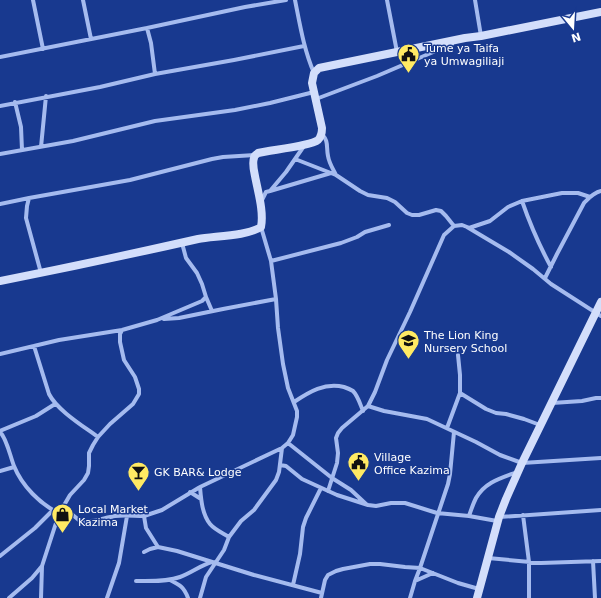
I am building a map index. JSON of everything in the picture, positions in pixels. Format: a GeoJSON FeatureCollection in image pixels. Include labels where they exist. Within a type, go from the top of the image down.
{"type":"FeatureCollection","features":[{"type":"Feature","properties":{"kind":"street"},"geometry":{"type":"LineString","coordinates":[[33,0],[43,49]]}},
{"type":"Feature","properties":{"kind":"street"},"geometry":{"type":"LineString","coordinates":[[83,0],[91,39]]}},
{"type":"Feature","properties":{"kind":"street"},"geometry":{"type":"LineString","coordinates":[[0,57],[286,0]]}},
{"type":"Feature","properties":{"kind":"street"},"geometry":{"type":"LineString","coordinates":[[295,0],[304,46],[314,73],[312,83],[322,134],[327,142],[328,156],[336,175]]}},
{"type":"Feature","properties":{"kind":"street"},"geometry":{"type":"LineString","coordinates":[[387,0],[397,52]]}},
{"type":"Feature","properties":{"kind":"street"},"geometry":{"type":"LineString","coordinates":[[475,0],[481,36]]}},
{"type":"Feature","properties":{"kind":"street"},"geometry":{"type":"LineString","coordinates":[[314,73],[320,68],[601,12]]}},
{"type":"Feature","properties":{"kind":"street"},"geometry":{"type":"LineString","coordinates":[[147,28],[151,43],[155,74]]}},
{"type":"Feature","properties":{"kind":"street"},"geometry":{"type":"LineString","coordinates":[[0,154],[109,133],[155,121],[236,110],[315,96],[400,66],[465,38]]}},
{"type":"Feature","properties":{"kind":"street"},"geometry":{"type":"LineString","coordinates":[[0,106],[94,88],[155,74],[304,46]]}},
{"type":"Feature","properties":{"kind":"street"},"geometry":{"type":"LineString","coordinates":[[40,147],[46,96]]}},
{"type":"Feature","properties":{"kind":"street"},"geometry":{"type":"LineString","coordinates":[[15,102],[21,127],[22,150]]}},
{"type":"Feature","properties":{"kind":"street"},"geometry":{"type":"LineString","coordinates":[[0,204],[130,180],[212,159],[255,155],[263,152],[306,144],[319,139],[322,134]]}},
{"type":"Feature","properties":{"kind":"street"},"geometry":{"type":"LineString","coordinates":[[270,191],[306,144]]}},
{"type":"Feature","properties":{"kind":"street"},"geometry":{"type":"LineString","coordinates":[[63,507],[82,522],[91,522],[116,516],[144,516],[162,510],[190,492],[282,448],[288,443],[293,435],[298,411],[288,388],[283,364],[271,260],[261,227],[262,220],[260,202],[254,168],[255,155]]}},
{"type":"Feature","properties":{"kind":"street"},"geometry":{"type":"LineString","coordinates":[[295,159],[336,175],[368,195],[387,198],[412,215],[419,215],[436,210],[441,211],[454,226]]}},
{"type":"Feature","properties":{"kind":"street"},"geometry":{"type":"LineString","coordinates":[[260,202],[266,192],[331,173]]}},
{"type":"Feature","properties":{"kind":"street"},"geometry":{"type":"LineString","coordinates":[[545,278],[584,203],[596,192],[601,191]]}},
{"type":"Feature","properties":{"kind":"street"},"geometry":{"type":"LineString","coordinates":[[469,228],[490,221],[508,207],[522,201],[562,193],[578,193],[590,197]]}},
{"type":"Feature","properties":{"kind":"street"},"geometry":{"type":"LineString","coordinates":[[29,198],[26,218],[41,273]]}},
{"type":"Feature","properties":{"kind":"street"},"geometry":{"type":"LineString","coordinates":[[522,201],[542,251],[551,267]]}},
{"type":"Feature","properties":{"kind":"street"},"geometry":{"type":"LineString","coordinates":[[271,260],[341,243],[357,237],[365,232],[389,225]]}},
{"type":"Feature","properties":{"kind":"street"},"geometry":{"type":"LineString","coordinates":[[328,491],[337,463],[338,453],[336,438],[338,433],[368,406],[387,360],[444,235],[454,226],[462,225],[469,228],[511,254],[545,278],[550,284],[598,315]]}},
{"type":"Feature","properties":{"kind":"street"},"geometry":{"type":"LineString","coordinates":[[0,281],[200,239],[243,233],[261,227]]}},
{"type":"Feature","properties":{"kind":"street"},"geometry":{"type":"LineString","coordinates":[[182,243],[186,258],[197,273],[212,311]]}},
{"type":"Feature","properties":{"kind":"street"},"geometry":{"type":"LineString","coordinates":[[0,354],[59,340],[122,330],[157,320],[202,301],[206,297]]}},
{"type":"Feature","properties":{"kind":"street"},"geometry":{"type":"LineString","coordinates":[[157,320],[179,318],[276,299]]}},
{"type":"Feature","properties":{"kind":"street"},"geometry":{"type":"LineString","coordinates":[[477,598],[498,519],[506,499],[540,425],[598,315],[601,302]]}},
{"type":"Feature","properties":{"kind":"street"},"geometry":{"type":"LineString","coordinates":[[41,598],[42,566],[63,507],[70,495],[84,480],[88,473],[89,453],[98,437],[110,424],[133,404],[139,394],[135,377],[124,360],[120,342],[120,334],[122,330]]}},
{"type":"Feature","properties":{"kind":"street"},"geometry":{"type":"LineString","coordinates":[[34,346],[49,394],[55,404],[98,437]]}},
{"type":"Feature","properties":{"kind":"street"},"geometry":{"type":"LineString","coordinates":[[447,428],[460,393],[458,355]]}},
{"type":"Feature","properties":{"kind":"street"},"geometry":{"type":"LineString","coordinates":[[294,402],[319,388],[340,386],[351,390],[358,398],[363,411]]}},
{"type":"Feature","properties":{"kind":"street"},"geometry":{"type":"LineString","coordinates":[[460,393],[486,409],[496,413],[524,419],[540,425]]}},
{"type":"Feature","properties":{"kind":"street"},"geometry":{"type":"LineString","coordinates":[[552,403],[601,398]]}},
{"type":"Feature","properties":{"kind":"street"},"geometry":{"type":"LineString","coordinates":[[55,404],[36,416],[0,431],[14,467],[28,488],[43,503],[60,514]]}},
{"type":"Feature","properties":{"kind":"street"},"geometry":{"type":"LineString","coordinates":[[368,406],[384,411],[427,419],[500,455],[522,463],[601,458]]}},
{"type":"Feature","properties":{"kind":"street"},"geometry":{"type":"LineString","coordinates":[[410,598],[450,474],[454,432]]}},
{"type":"Feature","properties":{"kind":"street"},"geometry":{"type":"LineString","coordinates":[[288,443],[332,478],[351,490],[368,505]]}},
{"type":"Feature","properties":{"kind":"street"},"geometry":{"type":"LineString","coordinates":[[200,598],[206,578],[214,562],[224,550],[229,537],[241,521],[254,510],[269,491],[279,472],[282,448]]}},
{"type":"Feature","properties":{"kind":"street"},"geometry":{"type":"LineString","coordinates":[[280,465],[286,466],[302,479],[321,488],[368,505],[376,506],[405,503],[437,513],[498,519],[523,515],[601,510]]}},
{"type":"Feature","properties":{"kind":"street"},"geometry":{"type":"LineString","coordinates":[[0,470],[14,467]]}},
{"type":"Feature","properties":{"kind":"street"},"geometry":{"type":"LineString","coordinates":[[469,516],[475,499],[486,485],[499,478],[518,472]]}},
{"type":"Feature","properties":{"kind":"street"},"geometry":{"type":"LineString","coordinates":[[200,487],[202,509],[210,524],[229,537]]}},
{"type":"Feature","properties":{"kind":"street"},"geometry":{"type":"LineString","coordinates":[[293,585],[300,554],[303,528],[306,518],[321,488]]}},
{"type":"Feature","properties":{"kind":"street"},"geometry":{"type":"LineString","coordinates":[[190,492],[201,499]]}},
{"type":"Feature","properties":{"kind":"street"},"geometry":{"type":"LineString","coordinates":[[0,556],[53,510]]}},
{"type":"Feature","properties":{"kind":"street"},"geometry":{"type":"LineString","coordinates":[[523,515],[529,562],[529,598]]}},
{"type":"Feature","properties":{"kind":"street"},"geometry":{"type":"LineString","coordinates":[[107,598],[118,563],[127,516]]}},
{"type":"Feature","properties":{"kind":"street"},"geometry":{"type":"LineString","coordinates":[[144,516],[146,528],[158,547]]}},
{"type":"Feature","properties":{"kind":"street"},"geometry":{"type":"LineString","coordinates":[[144,552],[150,548],[158,547],[177,551],[254,575],[322,593]]}},
{"type":"Feature","properties":{"kind":"street"},"geometry":{"type":"LineString","coordinates":[[487,558],[541,563],[601,561]]}},
{"type":"Feature","properties":{"kind":"street"},"geometry":{"type":"LineString","coordinates":[[593,561],[595,598]]}},
{"type":"Feature","properties":{"kind":"street"},"geometry":{"type":"LineString","coordinates":[[136,582],[170,580],[201,566],[214,562]]}},
{"type":"Feature","properties":{"kind":"street"},"geometry":{"type":"LineString","coordinates":[[320,598],[328,575],[343,569],[370,564],[420,568],[479,589]]}},
{"type":"Feature","properties":{"kind":"street"},"geometry":{"type":"LineString","coordinates":[[9,598],[32,578],[42,566]]}},
{"type":"Feature","properties":{"kind":"street"},"geometry":{"type":"LineString","coordinates":[[415,581],[433,573]]}},
{"type":"Feature","properties":{"kind":"street"},"geometry":{"type":"LineString","coordinates":[[170,580],[182,587],[188,598]]}},
{"type":"Feature","properties":{"kind":"place","name":"Tume ya Taifa ya Umwagiliaji"},"geometry":{"type":"Point","coordinates":[409,74]}},
{"type":"Feature","properties":{"kind":"place","name":"The Lion King Nursery School"},"geometry":{"type":"Point","coordinates":[409,360]}},
{"type":"Feature","properties":{"kind":"place","name":"Village Office Kazima"},"geometry":{"type":"Point","coordinates":[359,482]}},
{"type":"Feature","properties":{"kind":"place","name":"GK BAR& Lodge"},"geometry":{"type":"Point","coordinates":[138,492]}},
{"type":"Feature","properties":{"kind":"place","name":"Local Market Kazima"},"geometry":{"type":"Point","coordinates":[62,534]}}]}
